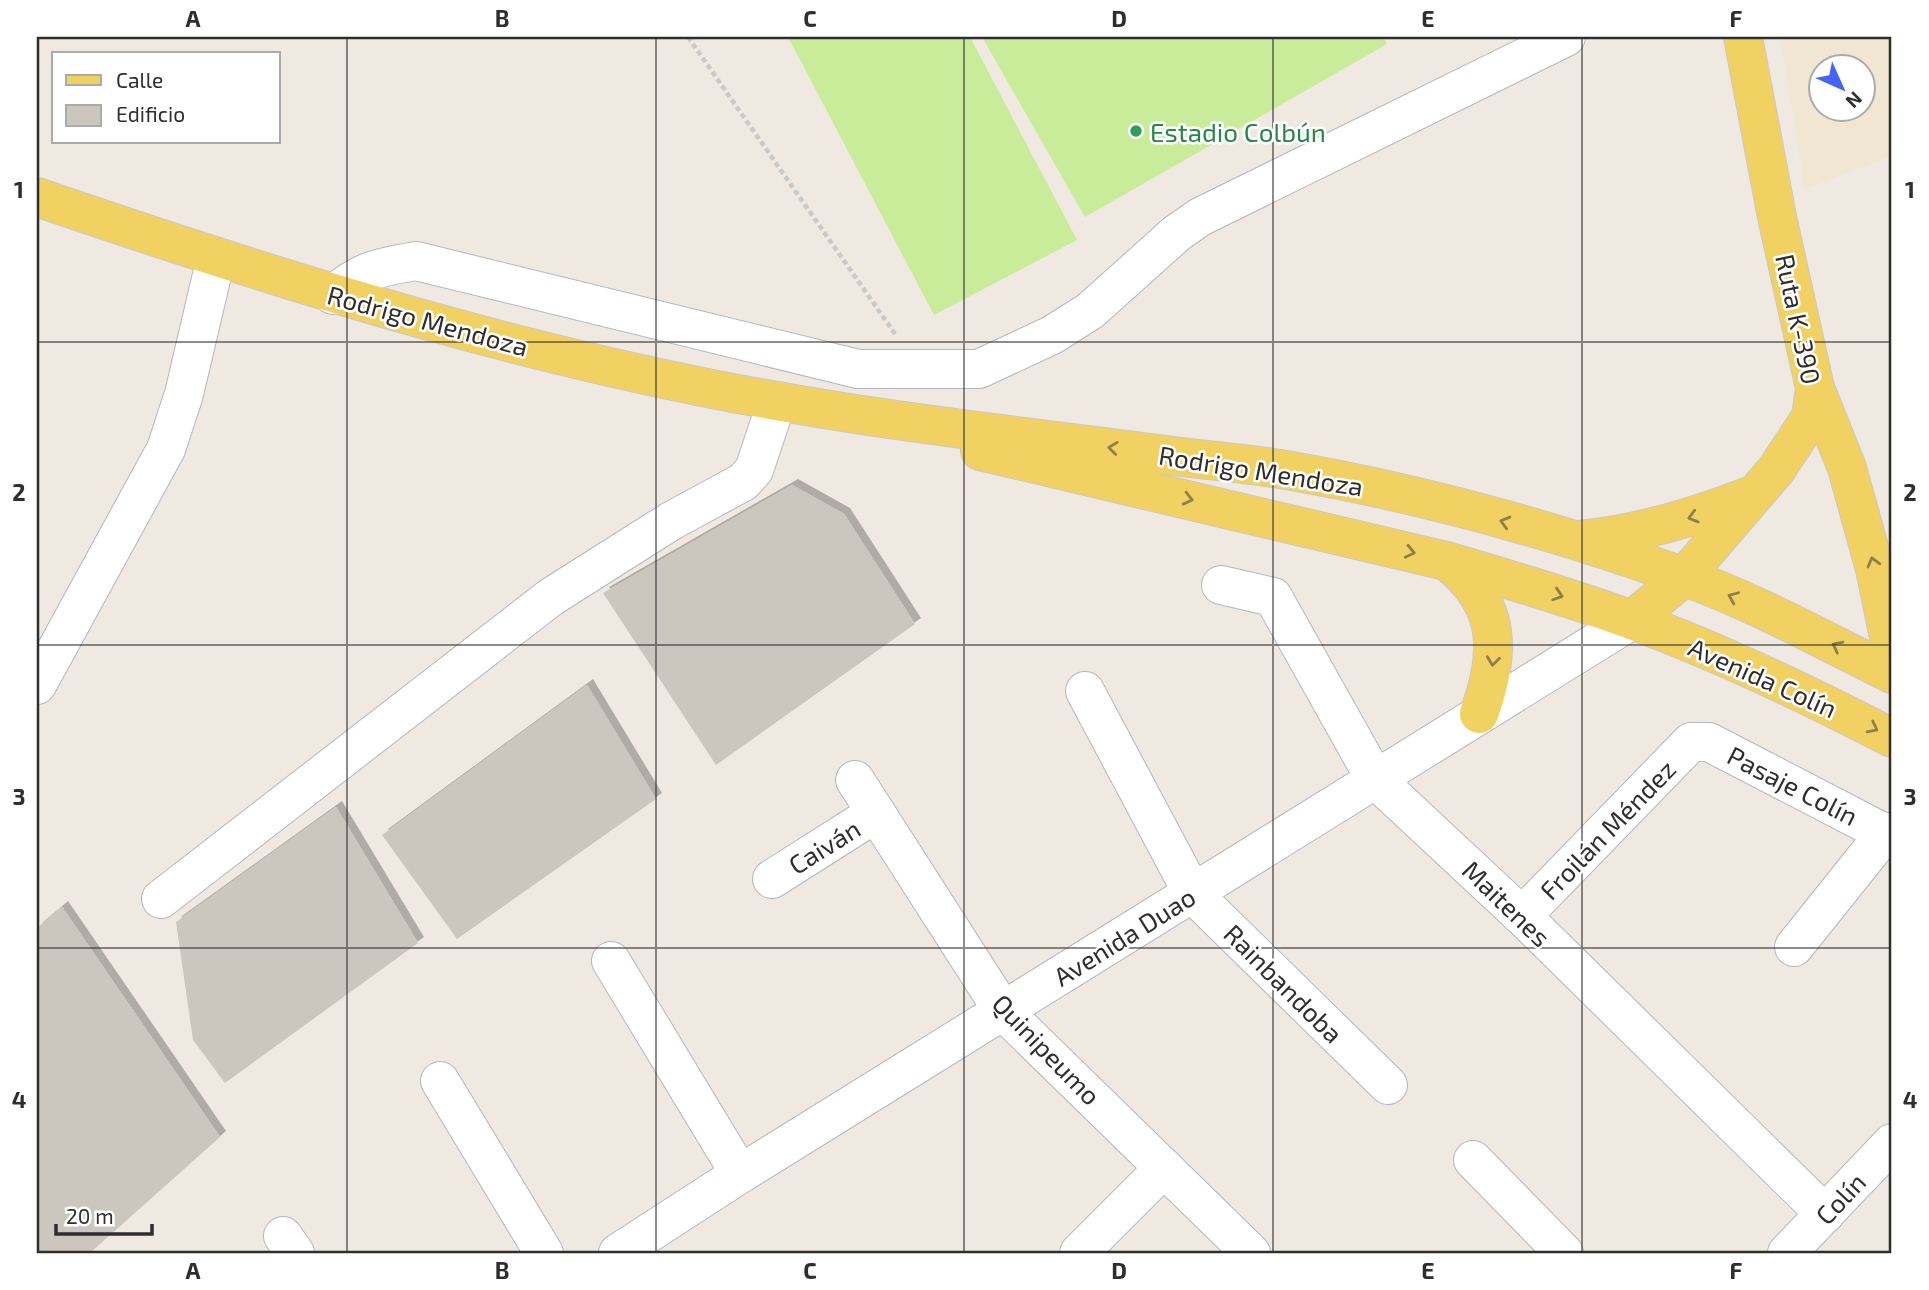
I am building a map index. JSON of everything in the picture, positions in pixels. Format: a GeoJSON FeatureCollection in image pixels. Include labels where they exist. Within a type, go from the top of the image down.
{"type":"FeatureCollection","features":[{"type":"Feature","properties":{"kind":"main road","name":"Ruta K-390"},"geometry":{"type":"LineString","coordinates":[[1632,620],[1684,577],[1757,492],[1806,428],[1815,403],[1815,388],[1777,217],[1743,37]]}},
{"type":"Feature","properties":{"kind":"main road","name":"Rodrigo Mendoza"},"geometry":{"type":"LineString","coordinates":[[37,197],[333,295],[588,361],[829,410],[1278,468],[1378,489],[1570,541],[1684,577]]}},
{"type":"Feature","properties":{"kind":"main road"},"geometry":{"type":"LineString","coordinates":[[1815,388],[1847,468],[1875,569],[1892,652]]}},
{"type":"Feature","properties":{"kind":"main road","name":"Rodrigo Mendoza"},"geometry":{"type":"LineString","coordinates":[[829,410],[1041,467],[1122,483],[1446,561],[1632,620]]}},
{"type":"Feature","properties":{"kind":"main road"},"geometry":{"type":"LineString","coordinates":[[1570,541],[1620,536],[1666,525],[1757,492]]}},
{"type":"Feature","properties":{"kind":"main road"},"geometry":{"type":"LineString","coordinates":[[1446,561],[1473,586],[1483,601],[1495,638],[1492,675],[1479,714]]}},
{"type":"Feature","properties":{"kind":"main road"},"geometry":{"type":"LineString","coordinates":[[1684,577],[1800,628],[1892,674]]}},
{"type":"Feature","properties":{"kind":"main road","name":"Avenida Colín"},"geometry":{"type":"LineString","coordinates":[[1632,620],[1756,671],[1892,738]]}},
{"type":"Feature","properties":{"kind":"street"},"geometry":{"type":"LineString","coordinates":[[333,295],[352,278],[365,272],[416,261],[858,369],[979,369],[1052,335],[1090,311],[1177,233],[1200,217],[1566,37]]}},
{"type":"Feature","properties":{"kind":"street"},"geometry":{"type":"LineString","coordinates":[[37,685],[166,449],[184,394],[216,258]]}},
{"type":"Feature","properties":{"kind":"street"},"geometry":{"type":"LineString","coordinates":[[161,899],[551,597],[671,521],[743,482],[754,471],[777,401]]}},
{"type":"Feature","properties":{"kind":"street","name":"Maitenes"},"geometry":{"type":"LineString","coordinates":[[1221,585],[1265,593],[1279,603],[1375,779],[1522,916],[1825,1214]]}},
{"type":"Feature","properties":{"kind":"street","name":"Avenida Duao"},"geometry":{"type":"LineString","coordinates":[[618,1253],[740,1174],[1632,620]]}},
{"type":"Feature","properties":{"kind":"street","name":"Rainbandoba"},"geometry":{"type":"LineString","coordinates":[[1085,691],[1193,894],[1388,1085]]}},
{"type":"Feature","properties":{"kind":"street","name":"Pasaje Colín"},"geometry":{"type":"LineString","coordinates":[[1691,741],[1709,742],[1889,835]]}},
{"type":"Feature","properties":{"kind":"street","name":"Froilán Méndez"},"geometry":{"type":"LineString","coordinates":[[1522,916],[1691,741]]}},
{"type":"Feature","properties":{"kind":"street","name":"Quinipeumo"},"geometry":{"type":"LineString","coordinates":[[855,780],[1003,1011],[1251,1253]]}},
{"type":"Feature","properties":{"kind":"street","name":"Caiván"},"geometry":{"type":"LineString","coordinates":[[772,878],[876,813]]}},
{"type":"Feature","properties":{"kind":"street"},"geometry":{"type":"LineString","coordinates":[[1794,947],[1889,835]]}},
{"type":"Feature","properties":{"kind":"street"},"geometry":{"type":"LineString","coordinates":[[611,961],[740,1174]]}},
{"type":"Feature","properties":{"kind":"street"},"geometry":{"type":"LineString","coordinates":[[440,1082],[544,1253]]}},
{"type":"Feature","properties":{"kind":"street","name":"Colín"},"geometry":{"type":"LineString","coordinates":[[1787,1253],[1892,1143]]}},
{"type":"Feature","properties":{"kind":"street"},"geometry":{"type":"LineString","coordinates":[[1473,1160],[1564,1253]]}},
{"type":"Feature","properties":{"kind":"street"},"geometry":{"type":"LineString","coordinates":[[1079,1253],[1164,1168]]}},
{"type":"Feature","properties":{"kind":"path"},"geometry":{"type":"LineString","coordinates":[[688,37],[899,341],[934,370]]}},
{"type":"Feature","properties":{"kind":"shaded area"},"geometry":{"type":"Polygon","coordinates":[[[1780,37],[1892,37],[1892,156],[1805,189],[1780,37]]]}},
{"type":"Feature","properties":{"kind":"green space"},"geometry":{"type":"Polygon","coordinates":[[[788,37],[970,37],[1077,240],[934,315],[788,37]]]}},
{"type":"Feature","properties":{"kind":"green space","name":"Estadio Colbún"},"geometry":{"type":"Polygon","coordinates":[[[982,37],[1383,37],[1387,44],[1085,217],[982,37]]]}},
{"type":"Feature","properties":{"kind":"building"},"geometry":{"type":"Polygon","coordinates":[[[792,485],[844,514],[915,624],[716,765],[603,593],[792,485]]]}},
{"type":"Feature","properties":{"kind":"building"},"geometry":{"type":"Polygon","coordinates":[[[587,685],[656,799],[457,939],[382,835],[587,685]]]}},
{"type":"Feature","properties":{"kind":"building"},"geometry":{"type":"Polygon","coordinates":[[[336,807],[418,943],[225,1083],[193,1040],[176,922],[336,807]]]}},
{"type":"Feature","properties":{"kind":"building"},"geometry":{"type":"Polygon","coordinates":[[[62,907],[220,1137],[90,1253],[37,1253],[37,928],[62,907]]]}},
{"type":"Feature","properties":{"kind":"place","name":"Estadio Colbún"},"geometry":{"type":"Point","coordinates":[1136,131]}}]}
